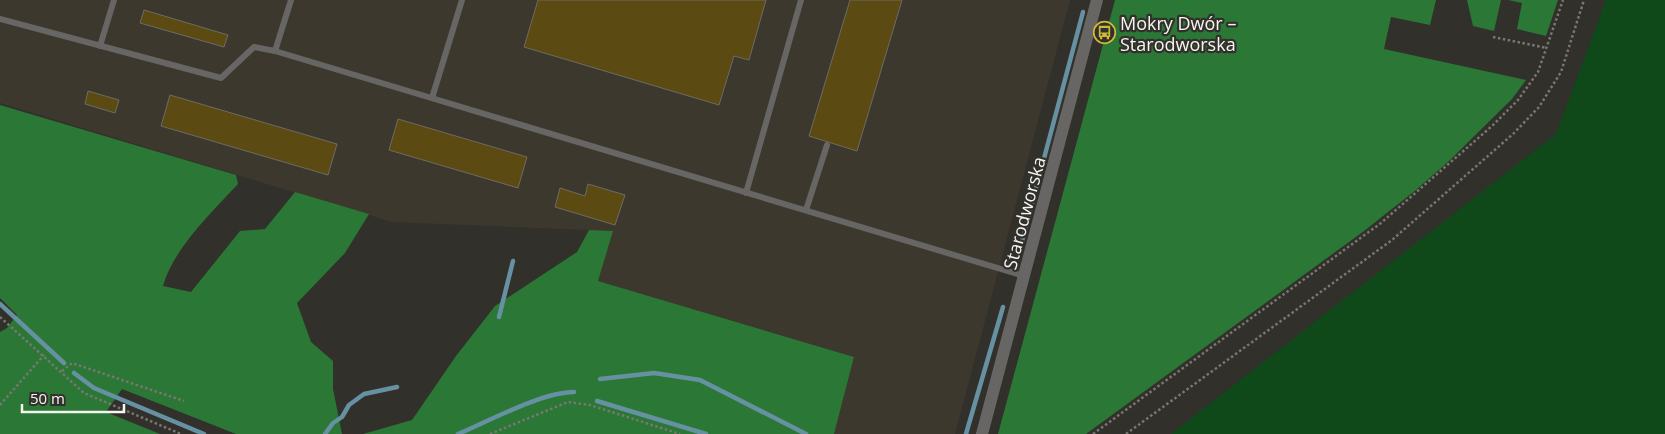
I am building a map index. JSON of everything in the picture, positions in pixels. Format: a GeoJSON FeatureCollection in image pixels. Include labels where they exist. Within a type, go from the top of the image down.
{"type":"FeatureCollection","features":[{"type":"Feature","properties":{"kind":"street","name":"Starodworska"},"geometry":{"type":"LineString","coordinates":[[982,434],[1097,0]]}},
{"type":"Feature","properties":{"kind":"lane"},"geometry":{"type":"LineString","coordinates":[[100,46],[114,0]]}},
{"type":"Feature","properties":{"kind":"lane"},"geometry":{"type":"LineString","coordinates":[[275,51],[290,0]]}},
{"type":"Feature","properties":{"kind":"lane"},"geometry":{"type":"LineString","coordinates":[[432,98],[462,0]]}},
{"type":"Feature","properties":{"kind":"lane"},"geometry":{"type":"LineString","coordinates":[[746,193],[801,0]]}},
{"type":"Feature","properties":{"kind":"lane"},"geometry":{"type":"LineString","coordinates":[[0,19],[220,78],[254,47],[275,51],[1025,276]]}},
{"type":"Feature","properties":{"kind":"lane"},"geometry":{"type":"LineString","coordinates":[[806,210],[827,145]]}},
{"type":"Feature","properties":{"kind":"path"},"geometry":{"type":"LineString","coordinates":[[1094,434],[1254,315],[1301,283],[1381,223],[1427,185],[1518,100],[1538,72],[1563,0]]}},
{"type":"Feature","properties":{"kind":"path"},"geometry":{"type":"LineString","coordinates":[[1126,434],[1392,240],[1513,134],[1540,107],[1561,72],[1584,0]]}},
{"type":"Feature","properties":{"kind":"path"},"geometry":{"type":"LineString","coordinates":[[1493,37],[1547,48]]}},
{"type":"Feature","properties":{"kind":"path"},"geometry":{"type":"LineString","coordinates":[[0,317],[62,371],[84,393],[181,434]]}},
{"type":"Feature","properties":{"kind":"path"},"geometry":{"type":"LineString","coordinates":[[0,404],[44,355]]}},
{"type":"Feature","properties":{"kind":"path"},"geometry":{"type":"LineString","coordinates":[[62,371],[72,363],[184,401]]}},
{"type":"Feature","properties":{"kind":"path"},"geometry":{"type":"LineString","coordinates":[[490,434],[568,402],[590,405],[680,434]]}},
{"type":"Feature","properties":{"kind":"shaded area"},"geometry":{"type":"Polygon","coordinates":[[[0,0],[1070,0],[955,434],[834,434],[854,357],[598,281],[612,231],[392,222],[0,103],[0,0]]]}},
{"type":"Feature","properties":{"kind":"green space"},"geometry":{"type":"Polygon","coordinates":[[[1115,0],[1436,0],[1430,25],[1391,17],[1384,49],[1526,80],[1512,99],[1448,162],[1416,190],[1364,231],[1086,434],[998,434],[1115,0]]]}},
{"type":"Feature","properties":{"kind":"green space"},"geometry":{"type":"Polygon","coordinates":[[[1467,0],[1501,0],[1494,31],[1473,26],[1467,0]]]}},
{"type":"Feature","properties":{"kind":"green space"},"geometry":{"type":"Polygon","coordinates":[[[1508,0],[1558,0],[1546,36],[1517,29],[1522,3],[1508,0]]]}},
{"type":"Feature","properties":{"kind":"green space"},"geometry":{"type":"Polygon","coordinates":[[[1606,0],[1665,0],[1665,434],[1171,434],[1556,134],[1606,0]]]}},
{"type":"Feature","properties":{"kind":"green space"},"geometry":{"type":"Polygon","coordinates":[[[0,105],[236,175],[238,184],[205,219],[184,245],[175,258],[163,286],[191,292],[240,231],[265,229],[295,192],[369,214],[345,253],[297,303],[311,342],[333,361],[333,389],[342,434],[236,434],[122,389],[106,412],[160,434],[0,434],[0,332],[7,328],[17,315],[0,298],[0,105]]]}},
{"type":"Feature","properties":{"kind":"green space"},"geometry":{"type":"Polygon","coordinates":[[[589,230],[613,231],[598,281],[854,357],[834,434],[363,434],[412,420],[456,356],[495,306],[577,252],[589,230]]]}},
{"type":"Feature","properties":{"kind":"building"},"geometry":{"type":"Polygon","coordinates":[[[538,0],[766,0],[749,60],[734,56],[719,105],[524,47],[538,0]]]}},
{"type":"Feature","properties":{"kind":"building"},"geometry":{"type":"Polygon","coordinates":[[[850,0],[902,0],[857,151],[809,136],[850,0]]]}},
{"type":"Feature","properties":{"kind":"building"},"geometry":{"type":"Polygon","coordinates":[[[144,10],[228,35],[224,47],[140,23],[144,10]]]}},
{"type":"Feature","properties":{"kind":"building"},"geometry":{"type":"Polygon","coordinates":[[[88,91],[119,100],[115,113],[85,104],[88,91]]]}},
{"type":"Feature","properties":{"kind":"building"},"geometry":{"type":"Polygon","coordinates":[[[170,95],[337,144],[328,175],[161,126],[170,95]]]}},
{"type":"Feature","properties":{"kind":"building"},"geometry":{"type":"Polygon","coordinates":[[[398,119],[527,157],[518,188],[389,150],[398,119]]]}},
{"type":"Feature","properties":{"kind":"building"},"geometry":{"type":"Polygon","coordinates":[[[588,184],[625,195],[615,225],[555,207],[560,188],[585,196],[588,184]]]}},
{"type":"Feature","properties":{"kind":"waterway"},"geometry":{"type":"LineString","coordinates":[[1022,241],[1083,12]]}},
{"type":"Feature","properties":{"kind":"waterway"},"geometry":{"type":"LineString","coordinates":[[499,317],[513,261]]}},
{"type":"Feature","properties":{"kind":"waterway"},"geometry":{"type":"LineString","coordinates":[[0,304],[64,363]]}},
{"type":"Feature","properties":{"kind":"waterway"},"geometry":{"type":"LineString","coordinates":[[966,434],[1003,307]]}},
{"type":"Feature","properties":{"kind":"waterway"},"geometry":{"type":"LineString","coordinates":[[74,373],[94,388],[204,434]]}},
{"type":"Feature","properties":{"kind":"waterway"},"geometry":{"type":"LineString","coordinates":[[600,379],[654,373],[700,380],[806,434]]}},
{"type":"Feature","properties":{"kind":"waterway"},"geometry":{"type":"LineString","coordinates":[[325,434],[333,423],[342,417],[349,405],[364,394],[397,387]]}},
{"type":"Feature","properties":{"kind":"waterway"},"geometry":{"type":"LineString","coordinates":[[458,434],[531,402],[561,393],[574,392]]}},
{"type":"Feature","properties":{"kind":"waterway"},"geometry":{"type":"LineString","coordinates":[[597,401],[706,434]]}},
{"type":"Feature","properties":{"kind":"place","name":"Mokry Dwór – Starodworska"},"geometry":{"type":"Point","coordinates":[1104,33]}}]}
